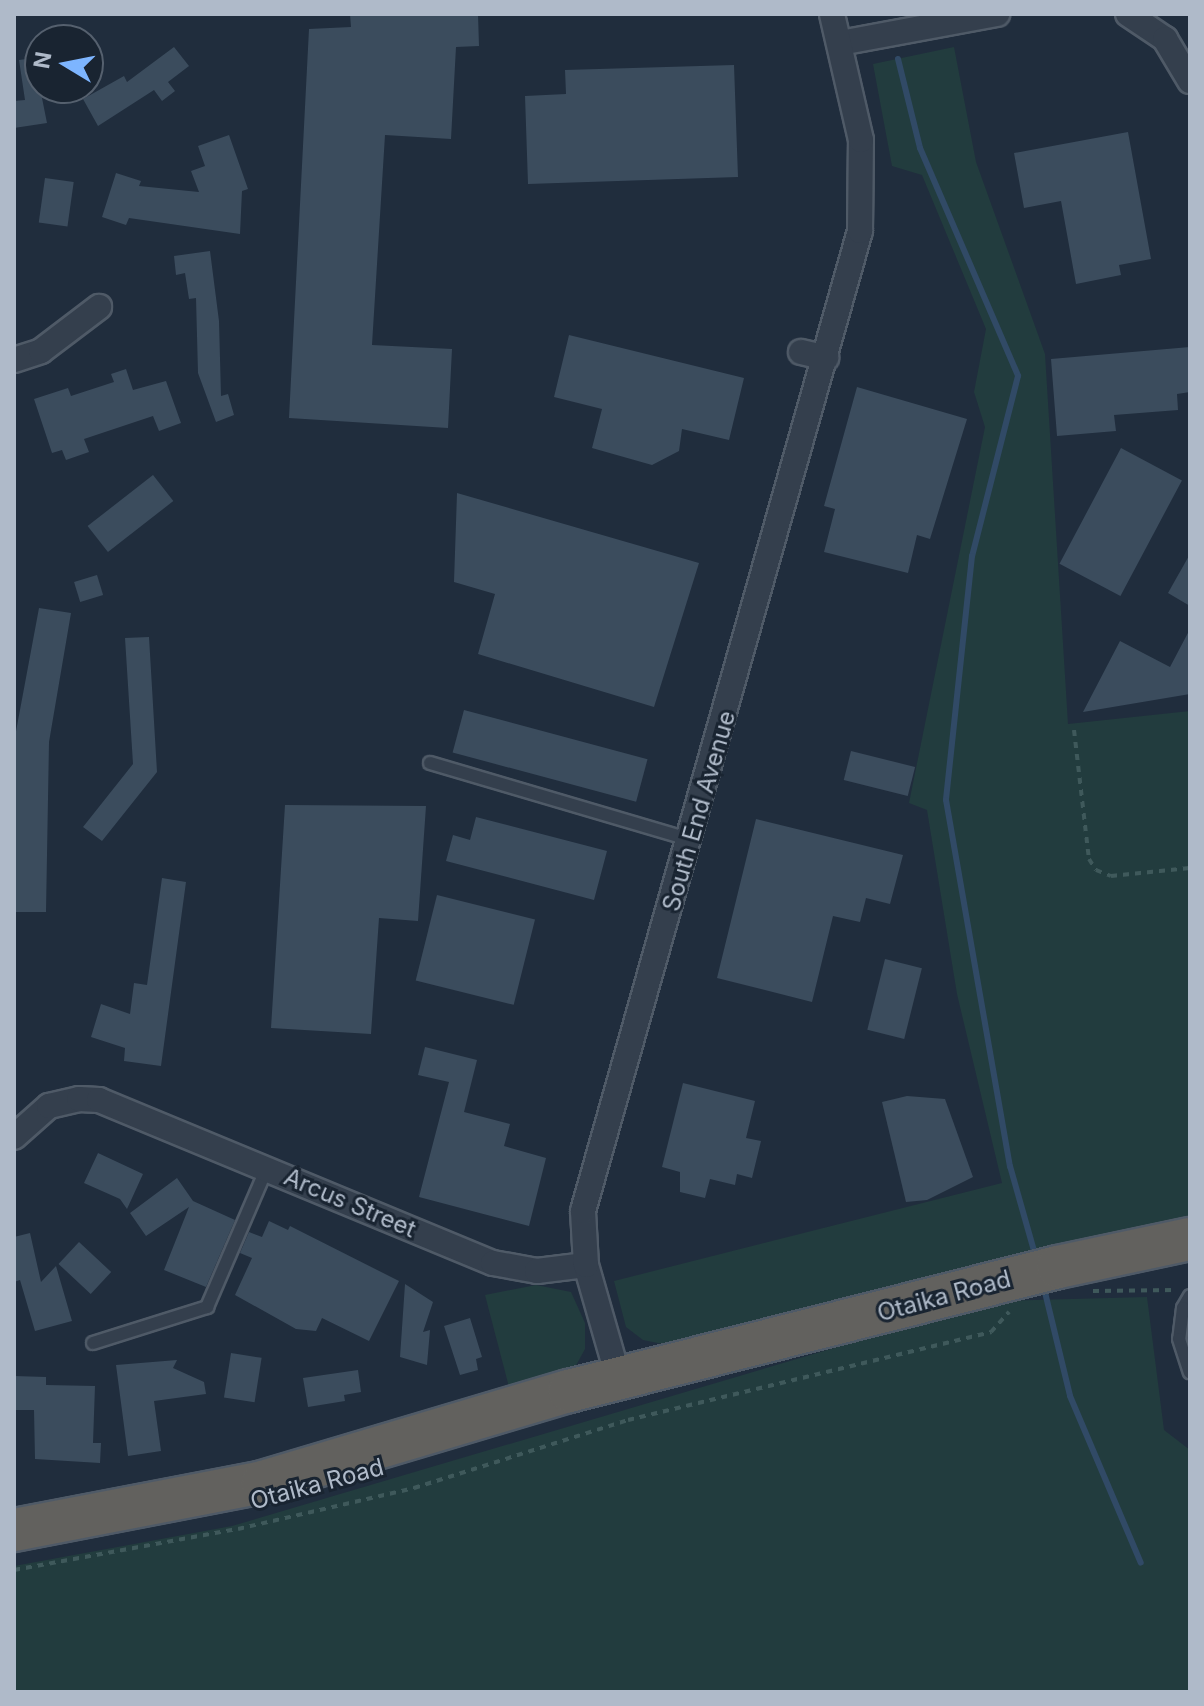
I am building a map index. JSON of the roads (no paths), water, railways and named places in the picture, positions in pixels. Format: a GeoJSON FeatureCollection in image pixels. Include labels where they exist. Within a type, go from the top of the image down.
{"type":"FeatureCollection","features":[{"type":"Feature","properties":{"kind":"highway","name":"Otaika Road"},"geometry":{"type":"LineString","coordinates":[[14,1546],[232,1506],[401,1462],[618,1395],[1048,1284],[1190,1239]]}},
{"type":"Feature","properties":{"kind":"highway","name":"Otaika Road"},"geometry":{"type":"LineString","coordinates":[[14,1530],[247,1486],[569,1391],[618,1395]]}},
{"type":"Feature","properties":{"kind":"street","name":"South End Avenue"},"geometry":{"type":"LineString","coordinates":[[586,1265],[583,1211],[691,840],[860,231],[864,191],[861,140],[832,14]]}},
{"type":"Feature","properties":{"kind":"street"},"geometry":{"type":"LineString","coordinates":[[840,43],[997,14]]}},
{"type":"Feature","properties":{"kind":"street"},"geometry":{"type":"LineString","coordinates":[[1128,14],[1184,52],[1190,81]]}},
{"type":"Feature","properties":{"kind":"street"},"geometry":{"type":"LineString","coordinates":[[14,360],[41,351],[99,307]]}},
{"type":"Feature","properties":{"kind":"street"},"geometry":{"type":"LineString","coordinates":[[801,352],[826,358]]}},
{"type":"Feature","properties":{"kind":"street","name":"Arcus Street"},"geometry":{"type":"LineString","coordinates":[[14,1137],[49,1106],[99,1100],[503,1266],[537,1271],[586,1265]]}},
{"type":"Feature","properties":{"kind":"street"},"geometry":{"type":"LineString","coordinates":[[586,1265],[618,1395]]}},
{"type":"Feature","properties":{"kind":"lane"},"geometry":{"type":"LineString","coordinates":[[430,763],[691,840]]}},
{"type":"Feature","properties":{"kind":"lane"},"geometry":{"type":"LineString","coordinates":[[93,1343],[184,1319],[207,1307],[267,1168]]}},
{"type":"Feature","properties":{"kind":"lane"},"geometry":{"type":"LineString","coordinates":[[1190,1296],[1183,1308],[1179,1339],[1190,1372]]}},
{"type":"Feature","properties":{"kind":"waterway"},"geometry":{"type":"LineString","coordinates":[[898,59],[920,148],[1018,376],[972,556],[946,800],[1010,1166],[1036,1258]]}},
{"type":"Feature","properties":{"kind":"waterway"},"geometry":{"type":"LineString","coordinates":[[1043,1284],[1070,1396],[1141,1563]]}}]}
